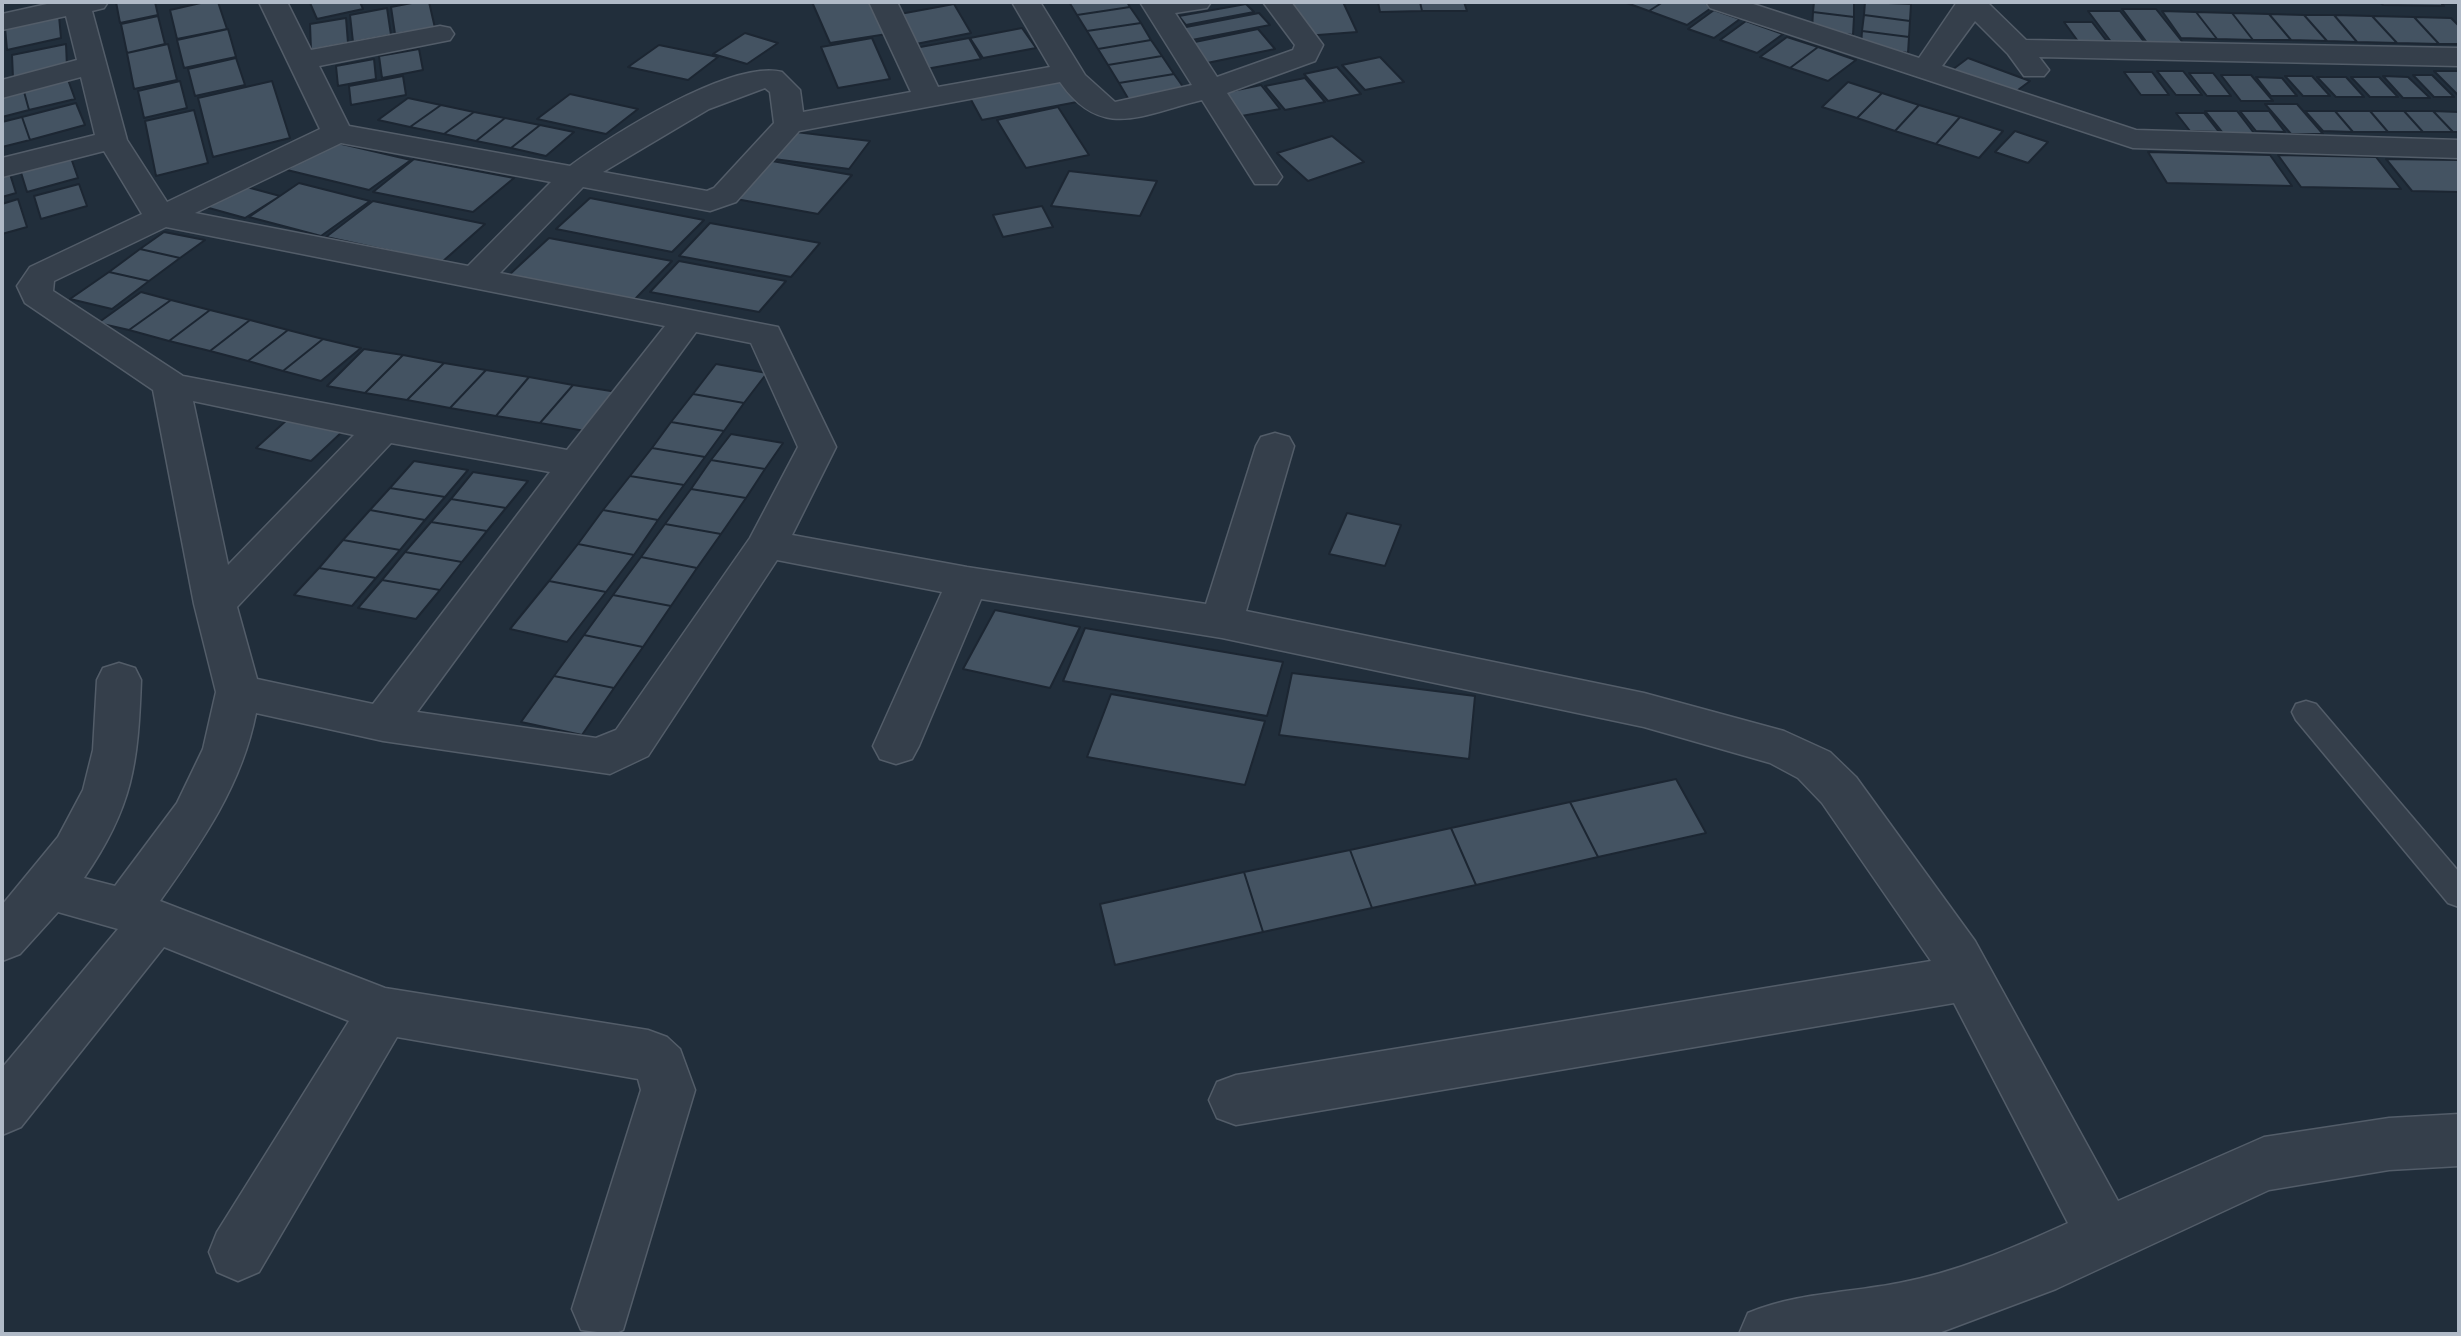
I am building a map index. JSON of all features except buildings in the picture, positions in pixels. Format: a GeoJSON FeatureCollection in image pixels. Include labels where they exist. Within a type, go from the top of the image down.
{"type":"FeatureCollection","features":[{"type":"Feature","properties":{"kind":"street"},"geometry":{"type":"LineString","coordinates":[[273,2],[337,133]]}},
{"type":"Feature","properties":{"kind":"street"},"geometry":{"type":"LineString","coordinates":[[883,2],[929,99]]}},
{"type":"Feature","properties":{"kind":"street"},"geometry":{"type":"LineString","coordinates":[[1026,2],[1068,72],[1101,110],[1112,112],[1212,89],[1308,53],[1309,45],[1277,2]]}},
{"type":"Feature","properties":{"kind":"street"},"geometry":{"type":"LineString","coordinates":[[1155,5],[1197,2]]}},
{"type":"Feature","properties":{"kind":"street"},"geometry":{"type":"LineString","coordinates":[[1720,2],[1771,10],[1924,71],[2133,139],[2459,149]]}},
{"type":"Feature","properties":{"kind":"street"},"geometry":{"type":"LineString","coordinates":[[1924,71],[1972,3],[2018,48],[2071,120]]}},
{"type":"Feature","properties":{"kind":"street"},"geometry":{"type":"LineString","coordinates":[[2,22],[86,4],[90,65],[112,140],[160,216],[767,336],[813,433],[817,447],[767,544],[632,743],[617,753],[596,756],[383,724],[238,692]]}},
{"type":"Feature","properties":{"kind":"street"},"geometry":{"type":"LineString","coordinates":[[1155,5],[1266,177]]}},
{"type":"Feature","properties":{"kind":"street"},"geometry":{"type":"LineString","coordinates":[[303,60],[440,34]]}},
{"type":"Feature","properties":{"kind":"street"},"geometry":{"type":"LineString","coordinates":[[2018,48],[2459,57]]}},
{"type":"Feature","properties":{"kind":"street"},"geometry":{"type":"LineString","coordinates":[[2,89],[90,65]]}},
{"type":"Feature","properties":{"kind":"street"},"geometry":{"type":"LineString","coordinates":[[577,464],[382,429],[171,385],[37,296],[34,286],[42,274],[337,133],[574,179],[710,201],[720,199],[789,124],[1068,72]]}},
{"type":"Feature","properties":{"kind":"street"},"geometry":{"type":"LineString","coordinates":[[474,280],[574,179],[697,103],[755,80],[772,78],[782,84],[789,124]]}},
{"type":"Feature","properties":{"kind":"street"},"geometry":{"type":"LineString","coordinates":[[2,168],[112,140]]}},
{"type":"Feature","properties":{"kind":"street"},"geometry":{"type":"LineString","coordinates":[[383,724],[686,322]]}},
{"type":"Feature","properties":{"kind":"street"},"geometry":{"type":"LineString","coordinates":[[2,1109],[140,916],[195,815],[226,749],[238,692],[215,604],[171,385]]}},
{"type":"Feature","properties":{"kind":"street"},"geometry":{"type":"LineString","coordinates":[[215,604],[382,429]]}},
{"type":"Feature","properties":{"kind":"street"},"geometry":{"type":"LineString","coordinates":[[1222,622],[1275,446]]}},
{"type":"Feature","properties":{"kind":"street"},"geometry":{"type":"LineString","coordinates":[[767,544],[967,582],[1222,622],[1644,710],[1784,749],[1814,765],[1839,790],[1957,957],[2106,1237]]}},
{"type":"Feature","properties":{"kind":"street"},"geometry":{"type":"LineString","coordinates":[[896,746],[967,582]]}},
{"type":"Feature","properties":{"kind":"street"},"geometry":{"type":"LineString","coordinates":[[2,939],[54,885],[78,848],[108,788],[119,680]]}},
{"type":"Feature","properties":{"kind":"street"},"geometry":{"type":"LineString","coordinates":[[54,885],[80,900],[140,916],[384,1011],[648,1054],[661,1066],[668,1090],[602,1309]]}},
{"type":"Feature","properties":{"kind":"street"},"geometry":{"type":"LineString","coordinates":[[1236,1100],[1968,978]]}},
{"type":"Feature","properties":{"kind":"street"},"geometry":{"type":"LineString","coordinates":[[238,1252],[384,1011]]}},
{"type":"Feature","properties":{"kind":"street"},"geometry":{"type":"LineString","coordinates":[[1769,1334],[1900,1313],[1956,1299],[2106,1237],[2264,1164],[2389,1144],[2459,1140]]}},
{"type":"Feature","properties":{"kind":"lane"},"geometry":{"type":"LineString","coordinates":[[2306,712],[2459,894]]}}]}
